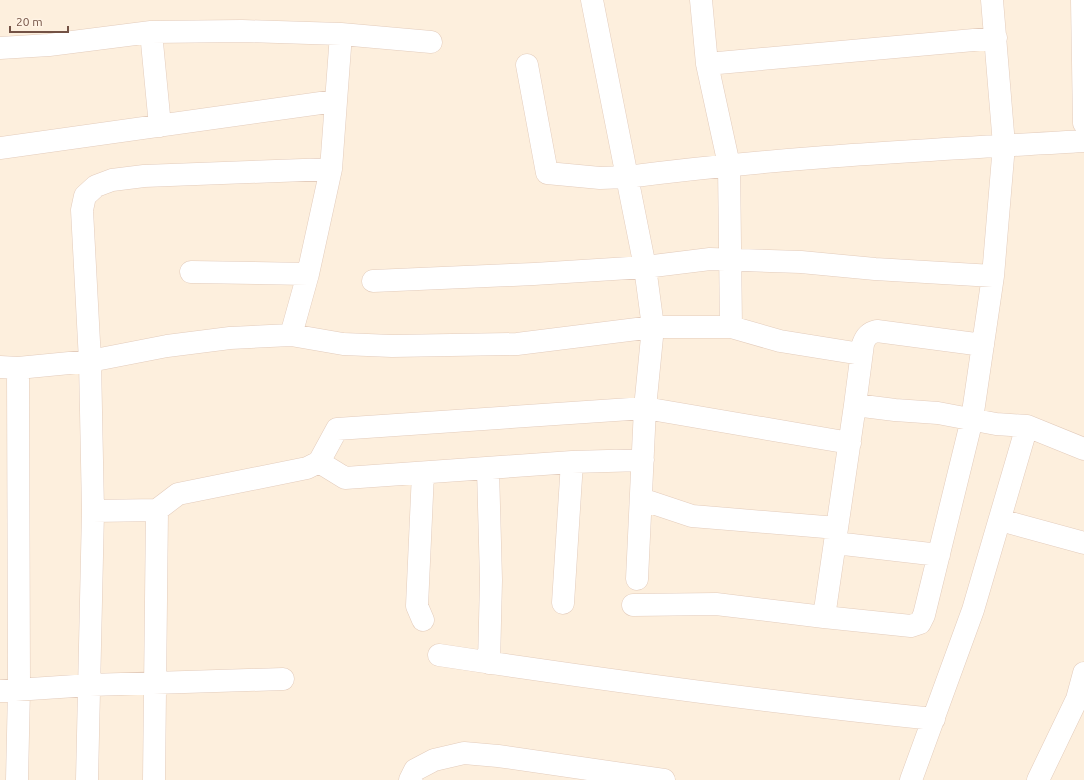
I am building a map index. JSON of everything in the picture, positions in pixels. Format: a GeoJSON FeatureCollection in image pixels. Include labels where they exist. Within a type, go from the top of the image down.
{"type":"FeatureCollection","features":[{"type":"Feature","properties":{"kind":"street"},"geometry":{"type":"LineString","coordinates":[[592,0],[645,266],[653,327],[645,408],[638,579]]}},
{"type":"Feature","properties":{"kind":"street"},"geometry":{"type":"LineString","coordinates":[[701,0],[707,64],[729,165],[731,327]]}},
{"type":"Feature","properties":{"kind":"street"},"geometry":{"type":"LineString","coordinates":[[633,605],[716,604],[911,626],[920,623],[924,615],[972,419],[994,276],[1004,145],[992,0]]}},
{"type":"Feature","properties":{"kind":"street"},"geometry":{"type":"LineString","coordinates":[[1082,0],[1084,123]]}},
{"type":"Feature","properties":{"kind":"street"},"geometry":{"type":"LineString","coordinates":[[0,48],[49,45],[151,32],[242,31],[341,34],[431,42]]}},
{"type":"Feature","properties":{"kind":"street"},"geometry":{"type":"LineString","coordinates":[[151,32],[160,126]]}},
{"type":"Feature","properties":{"kind":"street"},"geometry":{"type":"LineString","coordinates":[[291,335],[308,274],[332,169],[335,101],[341,34]]}},
{"type":"Feature","properties":{"kind":"street"},"geometry":{"type":"LineString","coordinates":[[707,64],[996,38]]}},
{"type":"Feature","properties":{"kind":"street"},"geometry":{"type":"LineString","coordinates":[[527,65],[548,174],[600,178],[627,177],[729,165],[866,153],[1084,140]]}},
{"type":"Feature","properties":{"kind":"street"},"geometry":{"type":"LineString","coordinates":[[0,148],[335,101]]}},
{"type":"Feature","properties":{"kind":"street"},"geometry":{"type":"LineString","coordinates":[[88,780],[93,511],[90,361],[82,210],[85,196],[96,186],[112,180],[144,176],[332,169]]}},
{"type":"Feature","properties":{"kind":"street"},"geometry":{"type":"LineString","coordinates":[[373,281],[534,274],[645,266],[710,259],[801,262],[875,269],[994,276]]}},
{"type":"Feature","properties":{"kind":"street"},"geometry":{"type":"LineString","coordinates":[[191,272],[308,274]]}},
{"type":"Feature","properties":{"kind":"street"},"geometry":{"type":"LineString","coordinates":[[17,780],[10,690],[5,366],[90,361],[167,346],[230,338],[291,335],[343,344],[392,346],[517,344],[653,327],[731,327],[780,341],[861,354]]}},
{"type":"Feature","properties":{"kind":"street"},"geometry":{"type":"LineString","coordinates":[[824,617],[850,443],[861,354],[865,338],[868,334],[877,331],[983,345]]}},
{"type":"Feature","properties":{"kind":"street"},"geometry":{"type":"LineString","coordinates":[[855,405],[938,413],[996,424],[1027,426],[1084,449]]}},
{"type":"Feature","properties":{"kind":"street"},"geometry":{"type":"LineString","coordinates":[[93,511],[157,510],[178,494],[307,468],[319,462],[337,429],[645,408],[850,443]]}},
{"type":"Feature","properties":{"kind":"street"},"geometry":{"type":"LineString","coordinates":[[912,780],[973,610],[1027,426]]}},
{"type":"Feature","properties":{"kind":"street"},"geometry":{"type":"LineString","coordinates":[[319,462],[345,478],[572,462],[643,460]]}},
{"type":"Feature","properties":{"kind":"street"},"geometry":{"type":"LineString","coordinates":[[563,604],[572,462]]}},
{"type":"Feature","properties":{"kind":"street"},"geometry":{"type":"LineString","coordinates":[[488,469],[491,580],[489,663]]}},
{"type":"Feature","properties":{"kind":"street"},"geometry":{"type":"LineString","coordinates":[[423,473],[417,606],[423,620]]}},
{"type":"Feature","properties":{"kind":"street"},"geometry":{"type":"LineString","coordinates":[[641,499],[692,516],[836,536],[939,555]]}},
{"type":"Feature","properties":{"kind":"street"},"geometry":{"type":"LineString","coordinates":[[154,780],[157,510]]}},
{"type":"Feature","properties":{"kind":"street"},"geometry":{"type":"LineString","coordinates":[[1000,520],[1084,543]]}},
{"type":"Feature","properties":{"kind":"street"},"geometry":{"type":"LineString","coordinates":[[439,655],[626,683],[802,705],[934,719]]}},
{"type":"Feature","properties":{"kind":"street"},"geometry":{"type":"LineString","coordinates":[[1038,780],[1077,699],[1084,673]]}},
{"type":"Feature","properties":{"kind":"street"},"geometry":{"type":"LineString","coordinates":[[10,690],[90,685],[283,679]]}},
{"type":"Feature","properties":{"kind":"street"},"geometry":{"type":"LineString","coordinates":[[410,780],[415,770],[434,760],[464,753],[498,756],[664,780]]}}]}
